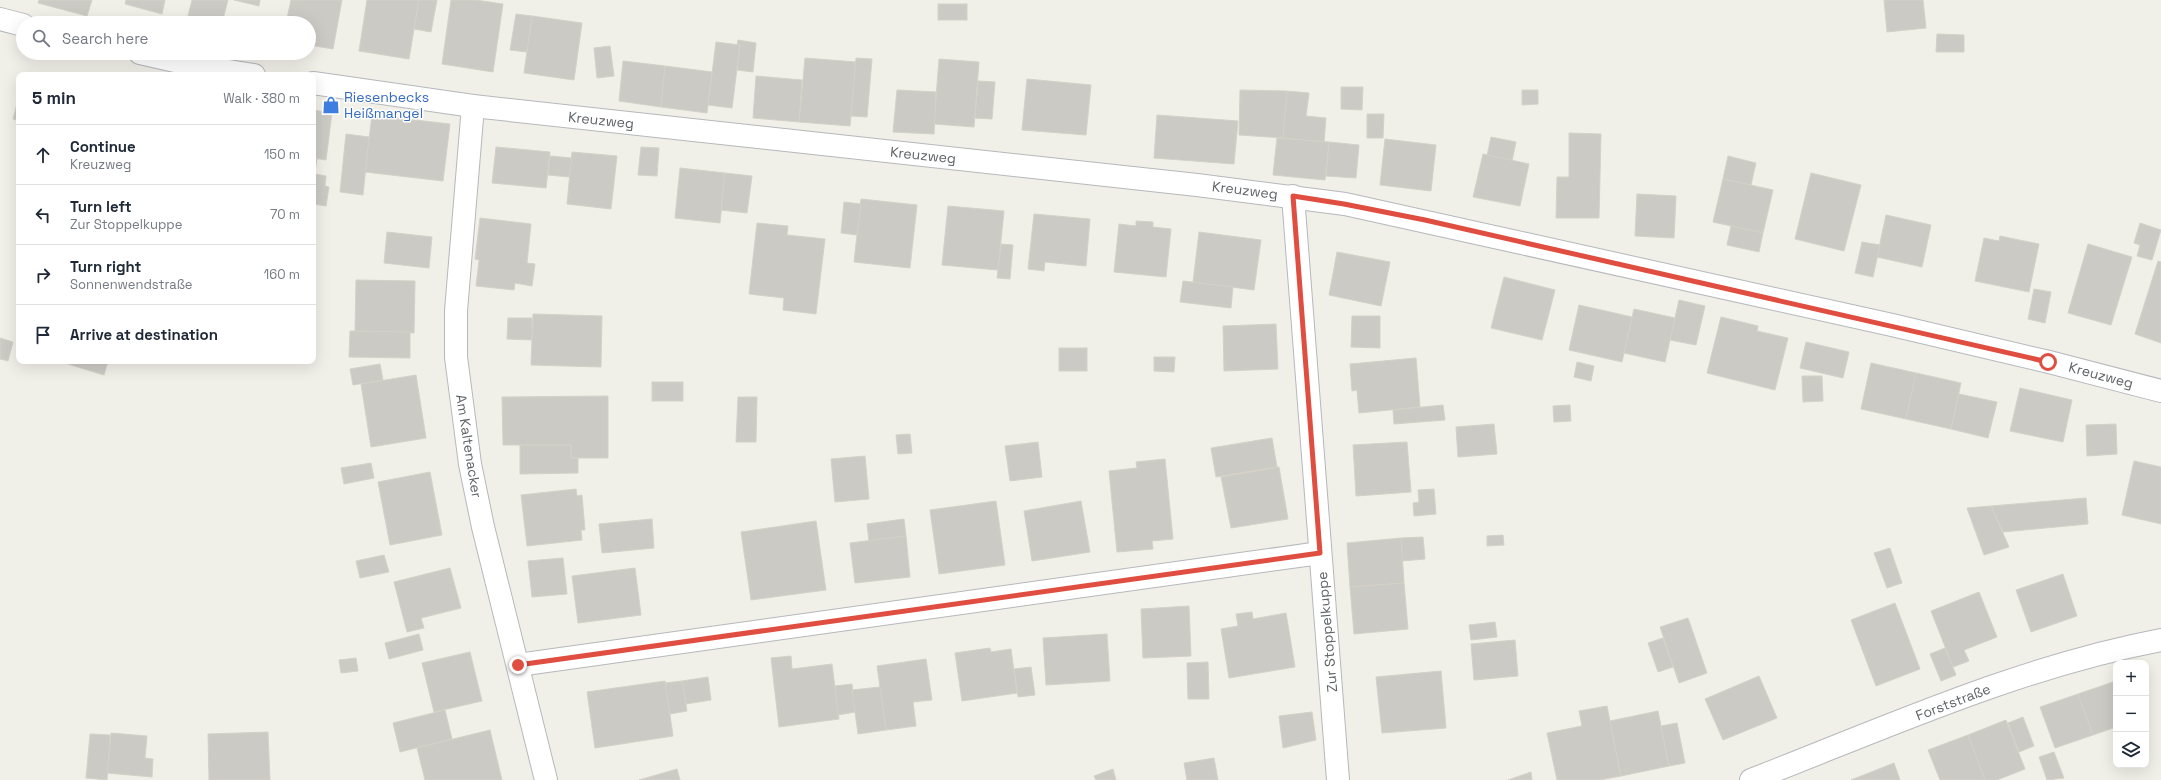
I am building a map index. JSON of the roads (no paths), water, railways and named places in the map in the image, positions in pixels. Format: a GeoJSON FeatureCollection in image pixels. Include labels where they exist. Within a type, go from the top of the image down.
{"type":"FeatureCollection","features":[{"type":"Feature","properties":{"kind":"street"},"geometry":{"type":"LineString","coordinates":[[0,19],[16,23]]}},
{"type":"Feature","properties":{"kind":"street"},"geometry":{"type":"LineString","coordinates":[[171,60],[235,72]]}},
{"type":"Feature","properties":{"kind":"street","name":"Kreuzweg"},"geometry":{"type":"LineString","coordinates":[[316,83],[474,106],[1293,196],[1344,204],[1425,220],[1877,321],[2161,391]]}},
{"type":"Feature","properties":{"kind":"street","name":"Am Kaltenacker"},"geometry":{"type":"LineString","coordinates":[[474,106],[456,311],[456,357],[470,464],[483,527],[546,780]]}},
{"type":"Feature","properties":{"kind":"street","name":"Zur Stoppelkuppe"},"geometry":{"type":"LineString","coordinates":[[1293,196],[1338,780]]}},
{"type":"Feature","properties":{"kind":"street"},"geometry":{"type":"LineString","coordinates":[[518,665],[1320,553]]}},
{"type":"Feature","properties":{"kind":"street","name":"Forststraße"},"geometry":{"type":"LineString","coordinates":[[1751,780],[1998,685],[2068,662],[2161,640]]}},
{"type":"Feature","properties":{"kind":"place","name":"Riesenbecks Heißmangel"},"geometry":{"type":"Point","coordinates":[331,105]}}]}
